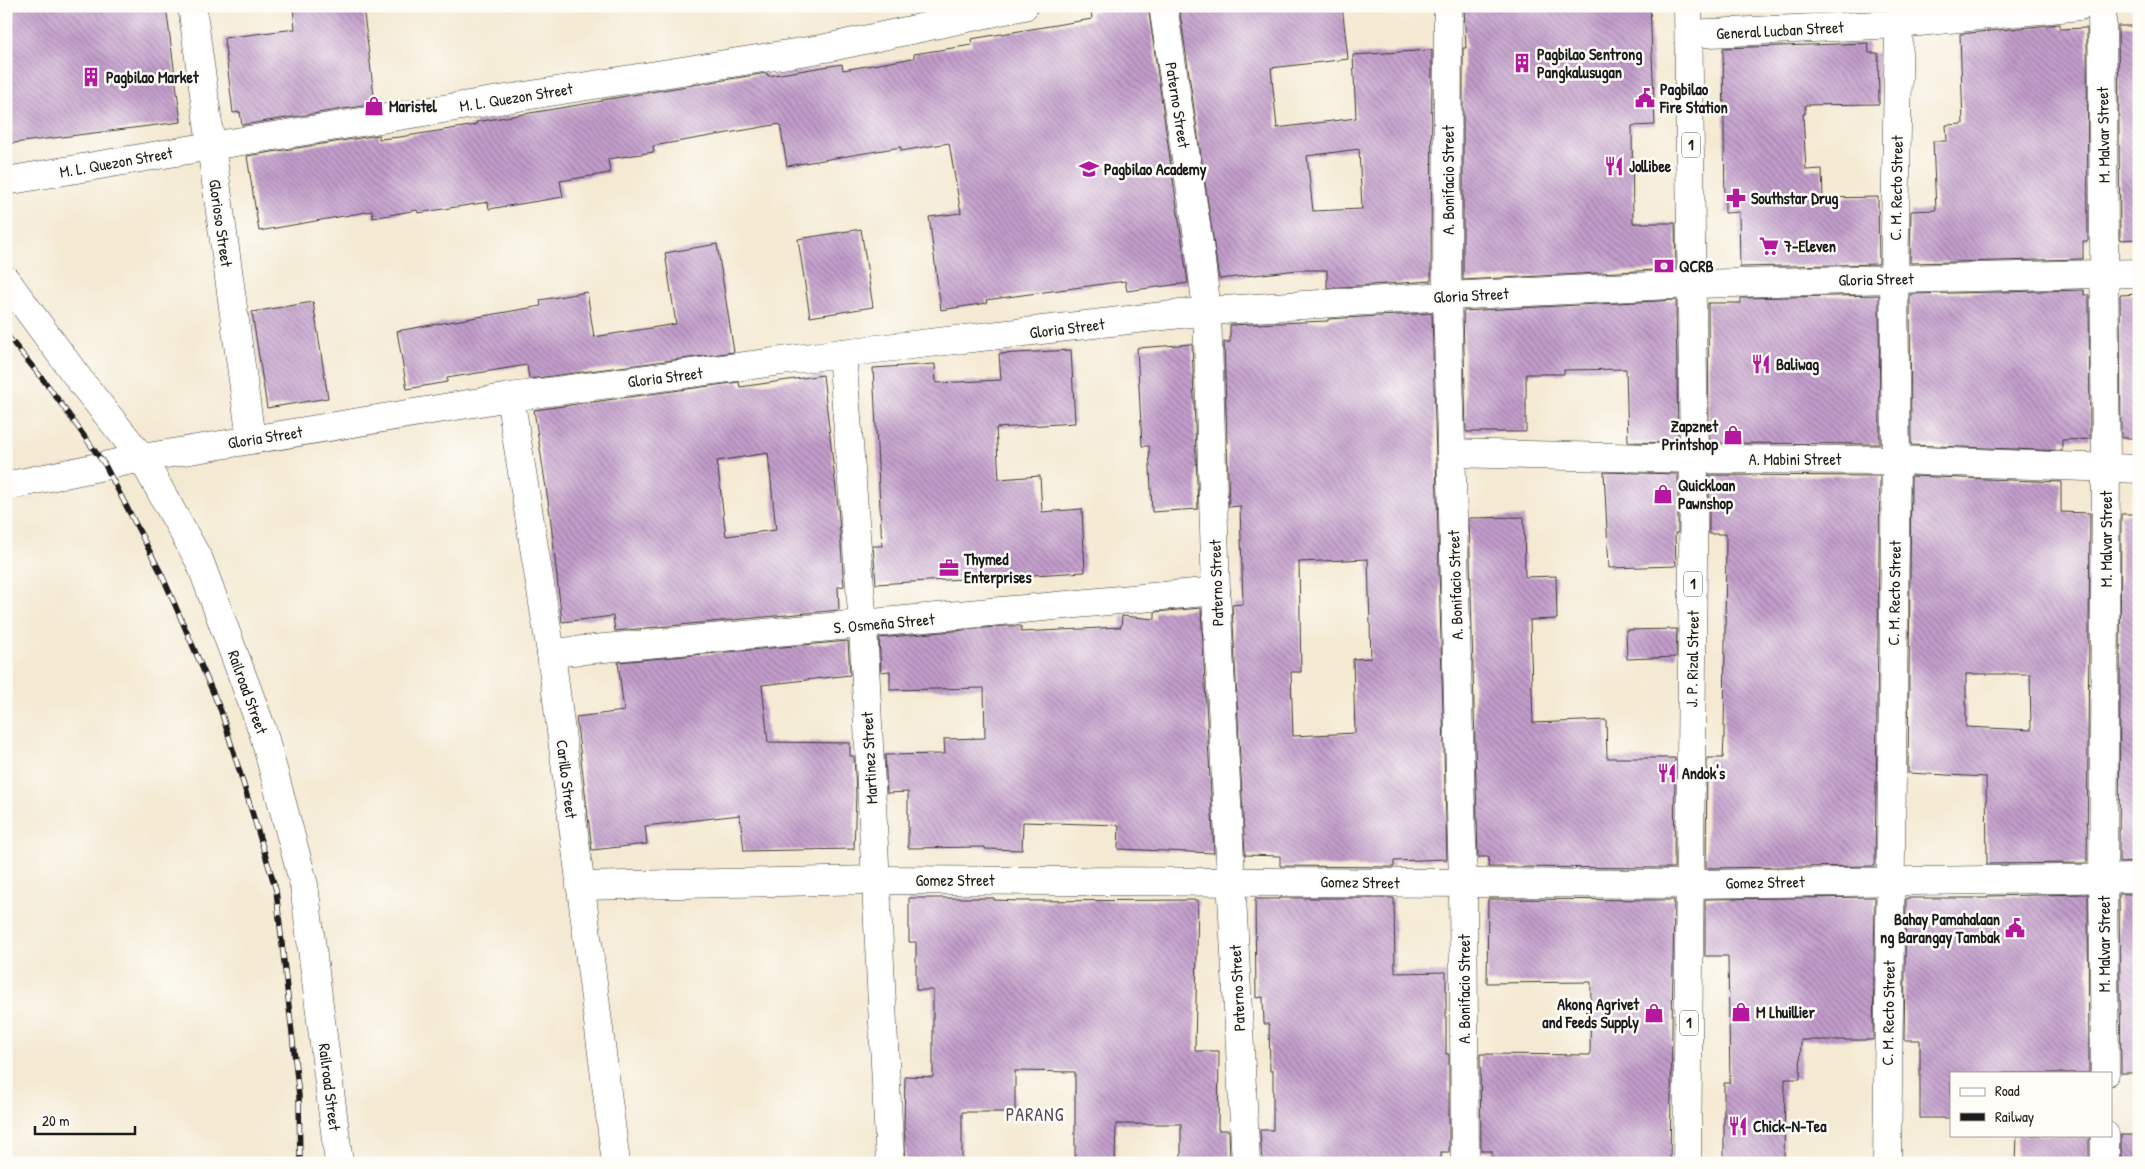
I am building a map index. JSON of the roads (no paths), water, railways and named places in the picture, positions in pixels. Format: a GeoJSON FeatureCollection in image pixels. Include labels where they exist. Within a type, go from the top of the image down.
{"type":"FeatureCollection","features":[{"type":"Feature","properties":{"kind":"street","name":"Glorioso Street"},"geometry":{"type":"LineString","coordinates":[[192,6],[250,439]]}},
{"type":"Feature","properties":{"kind":"street","name":"M. L. Quezon Street"},"geometry":{"type":"LineString","coordinates":[[6,181],[211,146],[826,48],[1024,6]]}},
{"type":"Feature","properties":{"kind":"street","name":"Paterno Street"},"geometry":{"type":"LineString","coordinates":[[1163,6],[1200,244],[1207,312],[1216,592],[1246,1163]]}},
{"type":"Feature","properties":{"kind":"street","name":"A. Bonifacio Street"},"geometry":{"type":"LineString","coordinates":[[1448,6],[1447,296],[1463,883],[1465,1163]]}},
{"type":"Feature","properties":{"kind":"street","name":"J. P. Rizal Street"},"geometry":{"type":"LineString","coordinates":[[1687,1163],[1694,459],[1690,34],[1688,6]]}},
{"type":"Feature","properties":{"kind":"street","name":"General Lucban Street"},"geometry":{"type":"LineString","coordinates":[[1690,34],[1899,24],[2080,6]]}},
{"type":"Feature","properties":{"kind":"street","name":"M. Malvar Street"},"geometry":{"type":"LineString","coordinates":[[2102,6],[2106,467],[2103,878],[2104,1072]]}},
{"type":"Feature","properties":{"kind":"street","name":"C. M. Recto Street"},"geometry":{"type":"LineString","coordinates":[[1886,1163],[1896,460],[1894,279],[1899,24]]}},
{"type":"Feature","properties":{"kind":"street","name":"Gloria Street"},"geometry":{"type":"LineString","coordinates":[[6,486],[142,458],[510,397],[842,354],[1207,312],[1447,296],[1693,284],[2139,273]]}},
{"type":"Feature","properties":{"kind":"street","name":"Railroad Street"},"geometry":{"type":"LineString","coordinates":[[6,280],[81,382],[142,458],[200,562],[263,732],[304,885],[339,1163]]}},
{"type":"Feature","properties":{"kind":"street","name":"Martinez Street"},"geometry":{"type":"LineString","coordinates":[[842,354],[862,625],[890,1163]]}},
{"type":"Feature","properties":{"kind":"street","name":"Carillo Street"},"geometry":{"type":"LineString","coordinates":[[510,397],[551,653],[616,1163]]}},
{"type":"Feature","properties":{"kind":"street","name":"A. Mabini Street"},"geometry":{"type":"LineString","coordinates":[[1451,453],[1694,459],[1896,460],[2139,469]]}},
{"type":"Feature","properties":{"kind":"street","name":"S. Osmeña Street"},"geometry":{"type":"LineString","coordinates":[[551,653],[1216,592]]}},
{"type":"Feature","properties":{"kind":"street","name":"Gomez Street"},"geometry":{"type":"LineString","coordinates":[[580,886],[874,880],[1232,880],[1690,884],[2139,878]]}},
{"type":"Feature","properties":{"kind":"street"},"geometry":{"type":"LineString","coordinates":[[2105,1136],[2105,1163]]}},
{"type":"Feature","properties":{"kind":"railway"},"geometry":{"type":"LineString","coordinates":[[6,334],[49,387],[105,465],[162,575],[221,711],[276,890],[299,1096],[300,1163]]}},
{"type":"Feature","properties":{"kind":"place","name":"Pagbilao Sentrong Pangkalusugan"},"geometry":{"type":"Point","coordinates":[1522,63]}},
{"type":"Feature","properties":{"kind":"place","name":"Pagbilao Market"},"geometry":{"type":"Point","coordinates":[91,77]}},
{"type":"Feature","properties":{"kind":"place","name":"Pagbilao Fire Station"},"geometry":{"type":"Point","coordinates":[1645,98]}},
{"type":"Feature","properties":{"kind":"place","name":"Maristel"},"geometry":{"type":"Point","coordinates":[374,106]}},
{"type":"Feature","properties":{"kind":"place","name":"Jollibee"},"geometry":{"type":"Point","coordinates":[1614,166]}},
{"type":"Feature","properties":{"kind":"place","name":"Pagbilao Academy"},"geometry":{"type":"Point","coordinates":[1089,169]}},
{"type":"Feature","properties":{"kind":"place","name":"Southstar Drug"},"geometry":{"type":"Point","coordinates":[1736,198]}},
{"type":"Feature","properties":{"kind":"place","name":"7-Eleven"},"geometry":{"type":"Point","coordinates":[1769,246]}},
{"type":"Feature","properties":{"kind":"place","name":"QCRB"},"geometry":{"type":"Point","coordinates":[1664,266]}},
{"type":"Feature","properties":{"kind":"place","name":"Baliwag"},"geometry":{"type":"Point","coordinates":[1761,364]}},
{"type":"Feature","properties":{"kind":"place","name":"Zapznet Printshop"},"geometry":{"type":"Point","coordinates":[1733,435]}},
{"type":"Feature","properties":{"kind":"place","name":"Quickloan Pawnshop"},"geometry":{"type":"Point","coordinates":[1663,494]}},
{"type":"Feature","properties":{"kind":"place","name":"Thymed Enterprises"},"geometry":{"type":"Point","coordinates":[949,568]}},
{"type":"Feature","properties":{"kind":"place","name":"Andok's"},"geometry":{"type":"Point","coordinates":[1667,773]}},
{"type":"Feature","properties":{"kind":"place","name":"Bahay Pamahalaan ng Barangay Tambak"},"geometry":{"type":"Point","coordinates":[2015,928]}},
{"type":"Feature","properties":{"kind":"place","name":"M Lhuillier"},"geometry":{"type":"Point","coordinates":[1741,1012]}},
{"type":"Feature","properties":{"kind":"place","name":"Akong Agrivet and Feeds Supply"},"geometry":{"type":"Point","coordinates":[1654,1013]}},
{"type":"Feature","properties":{"kind":"place","name":"Chick-N-Tea"},"geometry":{"type":"Point","coordinates":[1738,1126]}},
{"type":"Feature","properties":{"kind":"district","name":"PARANG"},"geometry":{"type":"Point","coordinates":[1035,1115]}}]}
